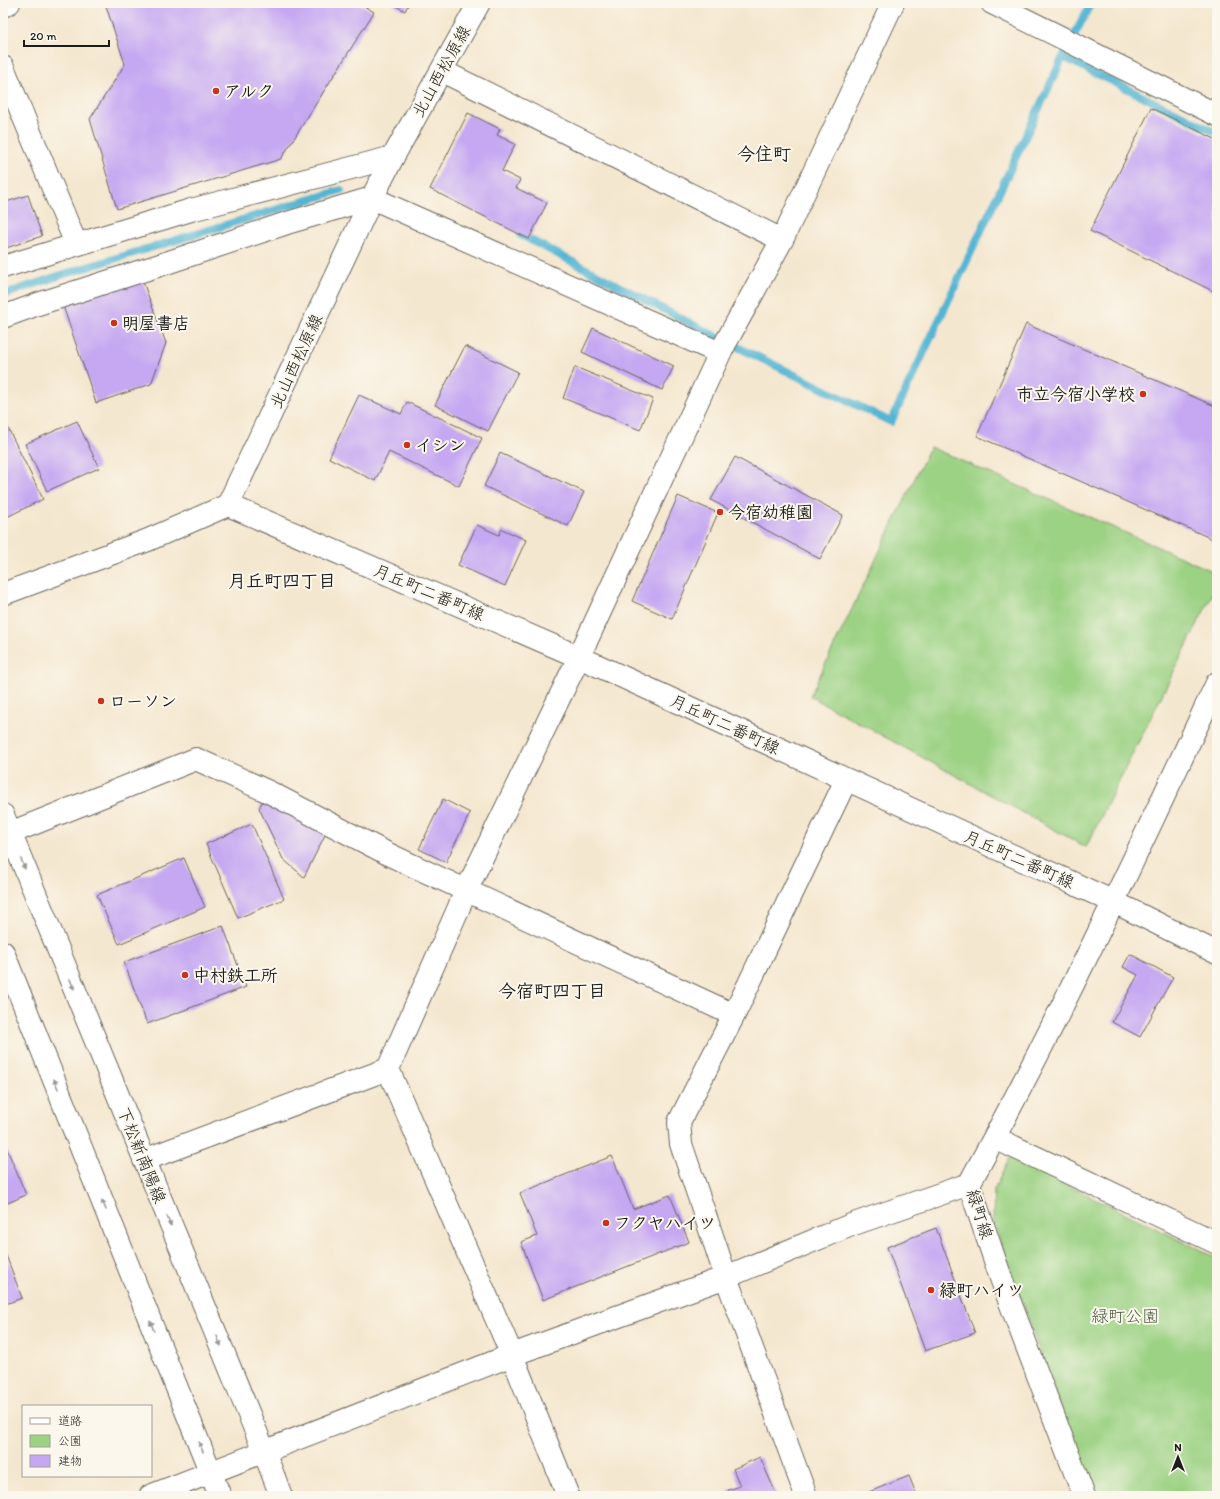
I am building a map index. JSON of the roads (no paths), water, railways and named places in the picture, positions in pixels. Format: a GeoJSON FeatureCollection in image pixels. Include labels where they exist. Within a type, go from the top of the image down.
{"type":"FeatureCollection","features":[{"type":"Feature","properties":{"kind":"street"},"geometry":{"type":"LineString","coordinates":[[3,6],[9,3]]}},
{"type":"Feature","properties":{"kind":"street","name":"北山西松原線"},"geometry":{"type":"LineString","coordinates":[[228,505],[389,165],[479,3]]}},
{"type":"Feature","properties":{"kind":"street"},"geometry":{"type":"LineString","coordinates":[[144,1160],[388,1069],[466,891],[579,657],[721,352],[782,240],[893,3]]}},
{"type":"Feature","properties":{"kind":"street"},"geometry":{"type":"LineString","coordinates":[[992,3],[1217,115]]}},
{"type":"Feature","properties":{"kind":"street"},"geometry":{"type":"LineString","coordinates":[[3,67],[76,244]]}},
{"type":"Feature","properties":{"kind":"street"},"geometry":{"type":"LineString","coordinates":[[442,71],[782,240]]}},
{"type":"Feature","properties":{"kind":"street"},"geometry":{"type":"LineString","coordinates":[[3,267],[191,210],[389,165]]}},
{"type":"Feature","properties":{"kind":"street"},"geometry":{"type":"LineString","coordinates":[[3,317],[38,304],[287,223],[373,197],[721,352]]}},
{"type":"Feature","properties":{"kind":"street"},"geometry":{"type":"LineString","coordinates":[[3,594],[148,540],[228,505]]}},
{"type":"Feature","properties":{"kind":"street","name":"月丘町二番町線"},"geometry":{"type":"LineString","coordinates":[[228,505],[579,657],[1114,902],[1217,953]]}},
{"type":"Feature","properties":{"kind":"street","name":"緑町線"},"geometry":{"type":"LineString","coordinates":[[1084,1496],[1003,1284],[969,1184],[995,1138],[1114,902],[1217,683]]}},
{"type":"Feature","properties":{"kind":"street"},"geometry":{"type":"LineString","coordinates":[[6,824],[196,759],[269,792],[390,855],[734,1015]]}},
{"type":"Feature","properties":{"kind":"street"},"geometry":{"type":"LineString","coordinates":[[806,1496],[726,1277],[681,1144],[679,1122],[734,1015],[846,780]]}},
{"type":"Feature","properties":{"kind":"street","name":"下松新南陽線"},"geometry":{"type":"LineString","coordinates":[[6,824],[264,1451],[281,1496]]}},
{"type":"Feature","properties":{"kind":"street"},"geometry":{"type":"LineString","coordinates":[[3,952],[220,1496]]}},
{"type":"Feature","properties":{"kind":"street"},"geometry":{"type":"LineString","coordinates":[[388,1069],[512,1355],[568,1496]]}},
{"type":"Feature","properties":{"kind":"street"},"geometry":{"type":"LineString","coordinates":[[995,1138],[1217,1243]]}},
{"type":"Feature","properties":{"kind":"street"},"geometry":{"type":"LineString","coordinates":[[150,1496],[512,1355],[726,1277],[851,1225],[969,1184]]}},
{"type":"Feature","properties":{"kind":"waterway"},"geometry":{"type":"LineString","coordinates":[[521,235],[713,335],[891,422],[1063,57],[1091,3]]}},
{"type":"Feature","properties":{"kind":"waterway"},"geometry":{"type":"LineString","coordinates":[[1063,57],[1217,133]]}},
{"type":"Feature","properties":{"kind":"waterway"},"geometry":{"type":"LineString","coordinates":[[3,295],[61,275],[341,190]]}},
{"type":"Feature","properties":{"kind":"place","name":"アルク"},"geometry":{"type":"Point","coordinates":[216,91]}},
{"type":"Feature","properties":{"kind":"place","name":"明屋書店"},"geometry":{"type":"Point","coordinates":[114,323]}},
{"type":"Feature","properties":{"kind":"place","name":"市立今宿小学校"},"geometry":{"type":"Point","coordinates":[1143,394]}},
{"type":"Feature","properties":{"kind":"place","name":"イシン"},"geometry":{"type":"Point","coordinates":[407,445]}},
{"type":"Feature","properties":{"kind":"place","name":"今宿幼稚園"},"geometry":{"type":"Point","coordinates":[720,512]}},
{"type":"Feature","properties":{"kind":"place","name":"ローソン"},"geometry":{"type":"Point","coordinates":[101,701]}},
{"type":"Feature","properties":{"kind":"place","name":"中村鉄工所"},"geometry":{"type":"Point","coordinates":[185,975]}},
{"type":"Feature","properties":{"kind":"place","name":"フクヤハイツ"},"geometry":{"type":"Point","coordinates":[606,1223]}},
{"type":"Feature","properties":{"kind":"place","name":"緑町ハイツ"},"geometry":{"type":"Point","coordinates":[931,1290]}},
{"type":"Feature","properties":{"kind":"district","name":"今住町"},"geometry":{"type":"Point","coordinates":[764,154]}},
{"type":"Feature","properties":{"kind":"district","name":"月丘町四丁目"},"geometry":{"type":"Point","coordinates":[282,581]}},
{"type":"Feature","properties":{"kind":"district","name":"今宿町四丁目"},"geometry":{"type":"Point","coordinates":[552,991]}},
{"type":"Feature","properties":{"kind":"park label","name":"緑町公園"},"geometry":{"type":"Point","coordinates":[1125,1316]}}]}
